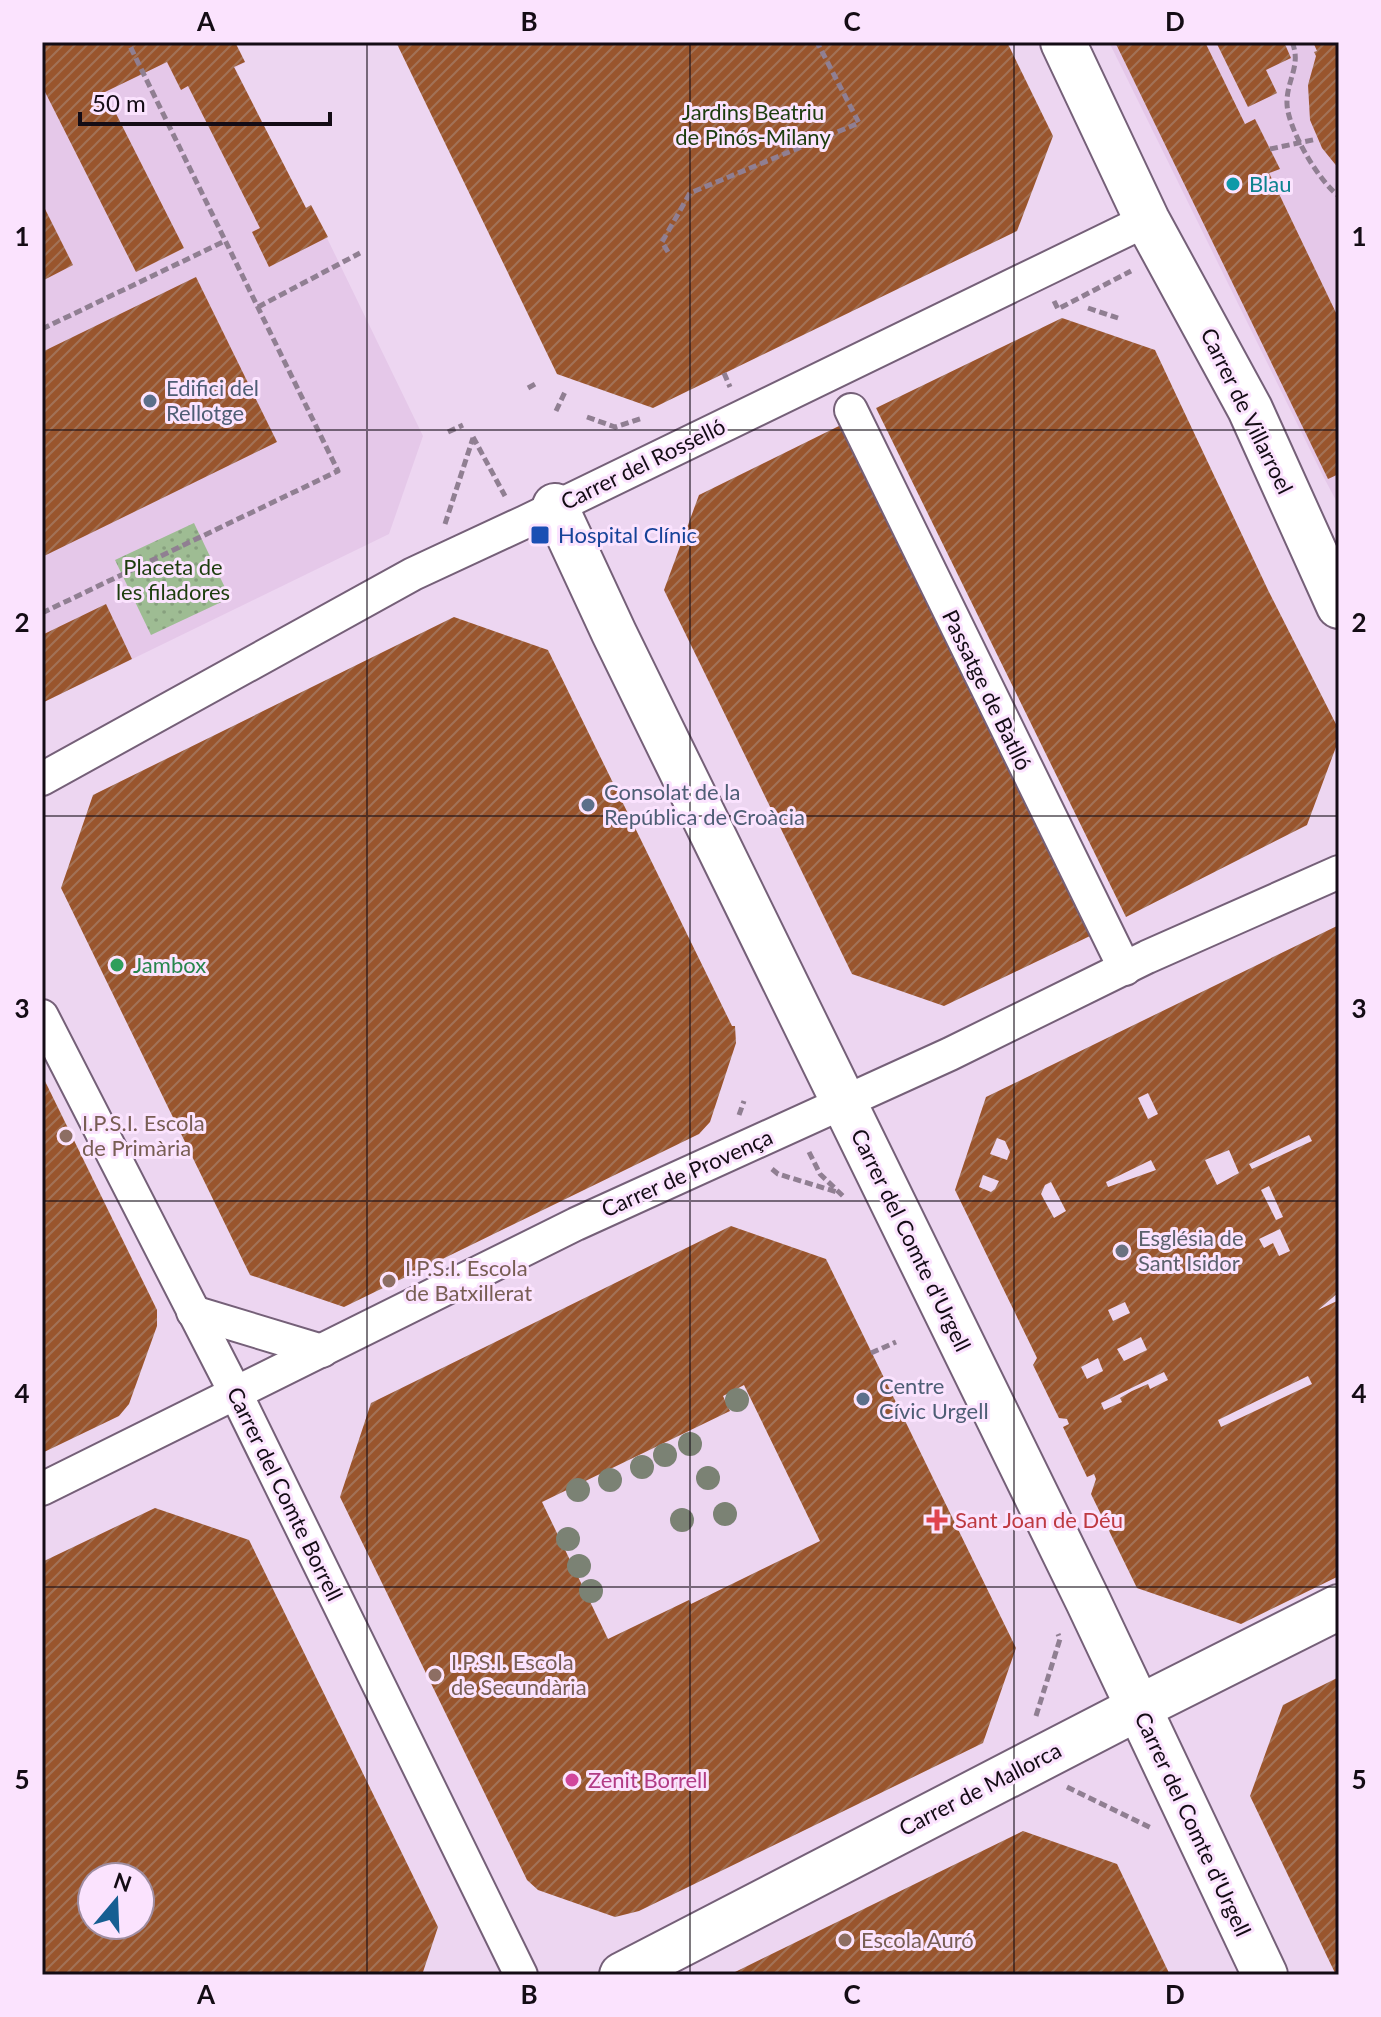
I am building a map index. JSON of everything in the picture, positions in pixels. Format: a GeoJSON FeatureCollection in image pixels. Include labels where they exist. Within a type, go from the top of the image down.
{"type":"FeatureCollection","features":[{"type":"Feature","properties":{"kind":"main road","name":"Carrer de Villarroel"},"geometry":{"type":"LineString","coordinates":[[1063,42],[1131,228],[1250,409],[1339,606]]}},
{"type":"Feature","properties":{"kind":"main road","name":"Carrer del Comte d'Urgell"},"geometry":{"type":"LineString","coordinates":[[555,506],[614,633],[1200,1834],[1265,1975]]}},
{"type":"Feature","properties":{"kind":"main road","name":"Carrer de Mallorca"},"geometry":{"type":"LineString","coordinates":[[622,1975],[1339,1607]]}},
{"type":"Feature","properties":{"kind":"street","name":"Carrer del Rosselló"},"geometry":{"type":"LineString","coordinates":[[42,779],[400,581],[1131,228]]}},
{"type":"Feature","properties":{"kind":"street","name":"Passatge de Batlló"},"geometry":{"type":"LineString","coordinates":[[851,410],[1125,969]]}},
{"type":"Feature","properties":{"kind":"street"},"geometry":{"type":"LineString","coordinates":[[42,803],[74,782]]}},
{"type":"Feature","properties":{"kind":"street","name":"Carrer de Provença"},"geometry":{"type":"LineString","coordinates":[[42,1489],[576,1224],[1339,872]]}},
{"type":"Feature","properties":{"kind":"street","name":"Carrer del Comte Borrell"},"geometry":{"type":"LineString","coordinates":[[42,1016],[236,1394],[521,1975]]}},
{"type":"Feature","properties":{"kind":"street"},"geometry":{"type":"LineString","coordinates":[[193,1312],[322,1351]]}},
{"type":"Feature","properties":{"kind":"path"},"geometry":{"type":"LineString","coordinates":[[42,613],[338,471],[128,42]]}},
{"type":"Feature","properties":{"kind":"path"},"geometry":{"type":"LineString","coordinates":[[668,252],[662,242],[690,193],[859,123],[817,42]]}},
{"type":"Feature","properties":{"kind":"path"},"geometry":{"type":"LineString","coordinates":[[1292,42],[1297,53],[1287,104],[1298,143],[1339,196]]}},
{"type":"Feature","properties":{"kind":"path"},"geometry":{"type":"LineString","coordinates":[[1270,149],[1317,139]]}},
{"type":"Feature","properties":{"kind":"path"},"geometry":{"type":"LineString","coordinates":[[42,329],[225,240]]}},
{"type":"Feature","properties":{"kind":"path"},"geometry":{"type":"LineString","coordinates":[[258,307],[360,253]]}},
{"type":"Feature","properties":{"kind":"path"},"geometry":{"type":"LineString","coordinates":[[1058,309],[1131,271]]}},
{"type":"Feature","properties":{"kind":"path"},"geometry":{"type":"LineString","coordinates":[[1088,308],[1118,318]]}},
{"type":"Feature","properties":{"kind":"path"},"geometry":{"type":"LineString","coordinates":[[724,373],[730,387]]}},
{"type":"Feature","properties":{"kind":"path"},"geometry":{"type":"LineString","coordinates":[[528,388],[537,383]]}},
{"type":"Feature","properties":{"kind":"path"},"geometry":{"type":"LineString","coordinates":[[556,411],[565,392]]}},
{"type":"Feature","properties":{"kind":"path"},"geometry":{"type":"LineString","coordinates":[[587,417],[615,427],[643,418]]}},
{"type":"Feature","properties":{"kind":"path"},"geometry":{"type":"LineString","coordinates":[[448,432],[463,425]]}},
{"type":"Feature","properties":{"kind":"path"},"geometry":{"type":"LineString","coordinates":[[444,528],[473,437]]}},
{"type":"Feature","properties":{"kind":"path"},"geometry":{"type":"LineString","coordinates":[[771,1168],[778,1174],[842,1193],[820,1174]]}},
{"type":"Feature","properties":{"kind":"path"},"geometry":{"type":"LineString","coordinates":[[871,1353],[896,1342]]}},
{"type":"Feature","properties":{"kind":"path"},"geometry":{"type":"LineString","coordinates":[[1033,1725],[1060,1639],[1055,1629]]}},
{"type":"Feature","properties":{"kind":"path","name":"Carrer del Comte d'Urgell"},"geometry":{"type":"LineString","coordinates":[[1059,1783],[1154,1830]]}},
{"type":"Feature","properties":{"kind":"shaded area"},"geometry":{"type":"Polygon","coordinates":[[[42,42],[235,42],[245,62],[235,68],[305,208],[311,205],[423,436],[389,534],[42,703],[42,42]]]}},
{"type":"Feature","properties":{"kind":"shaded area"},"geometry":{"type":"Polygon","coordinates":[[[1109,42],[1339,42],[1339,506],[1323,476],[1109,42]]]}},
{"type":"Feature","properties":{"kind":"green space","name":"Placeta de les filadores"},"geometry":{"type":"Polygon","coordinates":[[[194,523],[230,598],[151,635],[115,560],[194,523]]]}},
{"type":"Feature","properties":{"kind":"building"},"geometry":{"type":"Polygon","coordinates":[[[42,42],[235,42],[245,62],[234,67],[306,208],[311,205],[328,237],[269,267],[252,232],[260,228],[188,86],[181,90],[167,62],[105,92],[184,248],[136,272],[42,90],[42,42]]]}},
{"type":"Feature","properties":{"kind":"building"},"geometry":{"type":"Polygon","coordinates":[[[396,42],[1007,42],[1053,136],[1017,231],[653,408],[557,374],[396,42]]]}},
{"type":"Feature","properties":{"kind":"building"},"geometry":{"type":"Polygon","coordinates":[[[1115,42],[1205,42],[1245,124],[1255,119],[1280,169],[1269,173],[1339,319],[1339,474],[1328,479],[1115,42]]]}},
{"type":"Feature","properties":{"kind":"building"},"geometry":{"type":"Polygon","coordinates":[[[1216,42],[1284,42],[1291,58],[1266,70],[1277,93],[1248,107],[1216,42]]]}},
{"type":"Feature","properties":{"kind":"building"},"geometry":{"type":"Polygon","coordinates":[[[1313,42],[1339,42],[1339,169],[1322,148],[1310,120],[1308,85],[1316,56],[1314,52],[1317,51],[1313,42]]]}},
{"type":"Feature","properties":{"kind":"building"},"geometry":{"type":"Polygon","coordinates":[[[42,203],[73,265],[42,281],[42,203]]]}},
{"type":"Feature","properties":{"kind":"building","name":"Edifici del Rellotge"},"geometry":{"type":"Polygon","coordinates":[[[196,277],[277,442],[42,557],[42,352],[196,277]]]}},
{"type":"Feature","properties":{"kind":"building"},"geometry":{"type":"Polygon","coordinates":[[[1062,318],[1155,350],[1268,590],[1339,730],[1339,739],[1307,825],[1126,917],[876,408],[1062,318]]]}},
{"type":"Feature","properties":{"kind":"building"},"geometry":{"type":"Polygon","coordinates":[[[841,425],[1090,936],[944,1006],[852,974],[664,590],[699,495],[841,425]]]}},
{"type":"Feature","properties":{"kind":"building"},"geometry":{"type":"Polygon","coordinates":[[[106,604],[132,659],[42,703],[42,635],[106,604]]]}},
{"type":"Feature","properties":{"kind":"building"},"geometry":{"type":"Polygon","coordinates":[[[454,617],[548,650],[732,1026],[735,1026],[736,1043],[710,1122],[699,1134],[344,1307],[250,1275],[61,888],[93,795],[454,617]]]}},
{"type":"Feature","properties":{"kind":"building"},"geometry":{"type":"Polygon","coordinates":[[[1339,925],[1339,1292],[1318,1310],[1339,1300],[1339,1576],[1241,1624],[1137,1588],[1091,1494],[1096,1479],[1094,1474],[1087,1477],[1063,1427],[1069,1424],[1067,1419],[1059,1418],[1033,1365],[1037,1358],[955,1190],[986,1097],[1339,925]],[[1148,1093],[1138,1098],[1148,1119],[1158,1114],[1148,1093]],[[1309,1135],[1249,1164],[1252,1169],[1312,1141],[1309,1135]],[[997,1138],[990,1154],[1007,1160],[1010,1152],[1005,1141],[997,1138]],[[1229,1150],[1205,1160],[1217,1185],[1239,1173],[1229,1150]],[[1151,1160],[1106,1182],[1108,1187],[1156,1170],[1151,1160]],[[983,1175],[979,1187],[991,1192],[999,1181],[983,1175]],[[1051,1182],[1045,1185],[1041,1194],[1054,1218],[1066,1211],[1051,1182]],[[1269,1186],[1261,1190],[1276,1220],[1283,1217],[1269,1186]],[[1280,1229],[1259,1239],[1264,1248],[1273,1243],[1279,1256],[1290,1251],[1280,1229]],[[1125,1302],[1108,1310],[1113,1321],[1130,1313],[1125,1302]],[[1141,1337],[1117,1349],[1124,1361],[1147,1350],[1141,1337]],[[1098,1358],[1081,1367],[1087,1379],[1103,1371],[1098,1358]],[[1164,1372],[1101,1403],[1104,1410],[1122,1402],[1120,1398],[1132,1391],[1148,1384],[1150,1389],[1168,1380],[1164,1372]],[[1308,1376],[1218,1420],[1221,1427],[1312,1384],[1308,1376]]]}},
{"type":"Feature","properties":{"kind":"building"},"geometry":{"type":"Polygon","coordinates":[[[42,1075],[157,1310],[157,1326],[129,1404],[119,1416],[42,1453],[42,1075]]]}},
{"type":"Feature","properties":{"kind":"building"},"geometry":{"type":"Polygon","coordinates":[[[731,1226],[826,1259],[1016,1648],[983,1743],[639,1911],[615,1917],[538,1890],[527,1880],[340,1497],[371,1403],[731,1226]],[[744,1385],[723,1396],[730,1411],[542,1502],[608,1639],[689,1600],[691,1604],[820,1541],[744,1385]]]}},
{"type":"Feature","properties":{"kind":"building"},"geometry":{"type":"Polygon","coordinates":[[[155,1508],[249,1540],[438,1927],[422,1975],[42,1975],[42,1562],[155,1508]]]}},
{"type":"Feature","properties":{"kind":"building"},"geometry":{"type":"Polygon","coordinates":[[[1339,1677],[1339,1975],[1336,1975],[1250,1796],[1283,1705],[1339,1677]]]}},
{"type":"Feature","properties":{"kind":"building"},"geometry":{"type":"Polygon","coordinates":[[[1023,1831],[1117,1864],[1170,1975],[729,1975],[1023,1831]]]}},
{"type":"Feature","properties":{"kind":"place","name":"Blau"},"geometry":{"type":"Point","coordinates":[1233,184]}},
{"type":"Feature","properties":{"kind":"place","name":"Edifici del Rellotge"},"geometry":{"type":"Point","coordinates":[150,401]}},
{"type":"Feature","properties":{"kind":"place","name":"Hospital Clínic"},"geometry":{"type":"Point","coordinates":[540,535]}},
{"type":"Feature","properties":{"kind":"place","name":"Consolat de la República de Croàcia"},"geometry":{"type":"Point","coordinates":[588,805]}},
{"type":"Feature","properties":{"kind":"place","name":"Jambox"},"geometry":{"type":"Point","coordinates":[117,965]}},
{"type":"Feature","properties":{"kind":"place","name":"I.P.S.I. Escola de Primària"},"geometry":{"type":"Point","coordinates":[66,1136]}},
{"type":"Feature","properties":{"kind":"place","name":"Església de Sant Isidor"},"geometry":{"type":"Point","coordinates":[1122,1251]}},
{"type":"Feature","properties":{"kind":"place","name":"I.P.S.I. Escola de Batxillerat"},"geometry":{"type":"Point","coordinates":[389,1281]}},
{"type":"Feature","properties":{"kind":"place","name":"Centre Cívic Urgell"},"geometry":{"type":"Point","coordinates":[863,1399]}},
{"type":"Feature","properties":{"kind":"place","name":"Sant Joan de Déu"},"geometry":{"type":"Point","coordinates":[937,1520]}},
{"type":"Feature","properties":{"kind":"place","name":"I.P.S.I. Escola de Secundària"},"geometry":{"type":"Point","coordinates":[435,1675]}},
{"type":"Feature","properties":{"kind":"place","name":"Zenit Borrell"},"geometry":{"type":"Point","coordinates":[572,1780]}},
{"type":"Feature","properties":{"kind":"place","name":"Escola Auró"},"geometry":{"type":"Point","coordinates":[845,1940]}},
{"type":"Feature","properties":{"kind":"park label","name":"Jardins Beatriu de Pinós-Milany"},"geometry":{"type":"Point","coordinates":[753,124]}}]}
